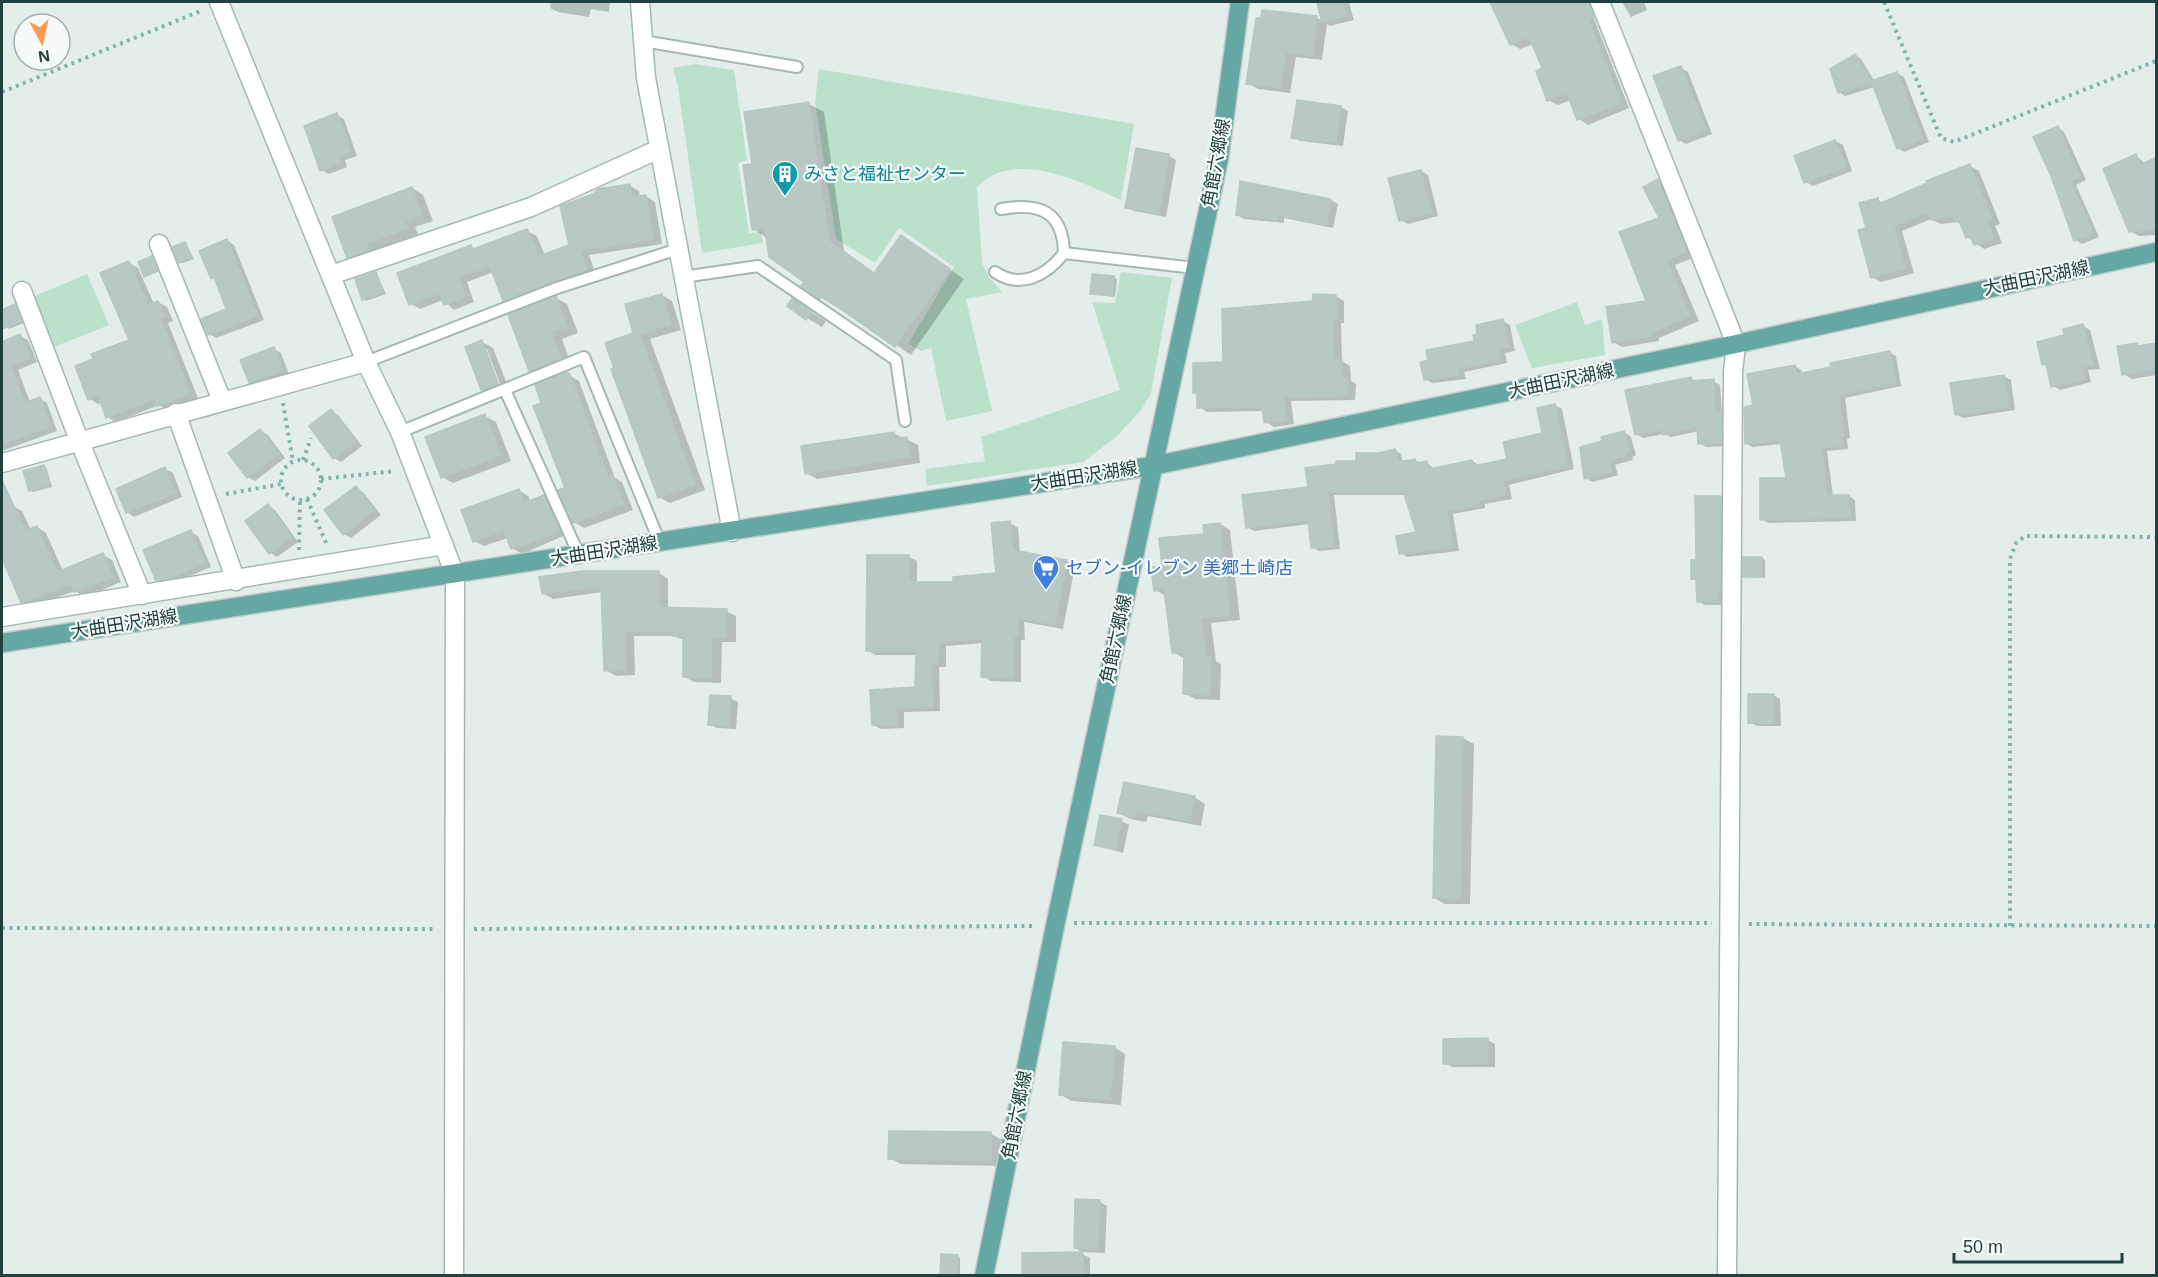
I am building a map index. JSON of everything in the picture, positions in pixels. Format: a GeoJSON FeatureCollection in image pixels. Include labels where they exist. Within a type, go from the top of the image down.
{"type":"FeatureCollection","features":[{"type":"Feature","properties":{"kind":"main road","name":"角館六郷線"},"geometry":{"type":"LineString","coordinates":[[984,1275],[1152,466],[1219,159],[1240,2]]}},
{"type":"Feature","properties":{"kind":"main road","name":"大曲田沢湖線"},"geometry":{"type":"LineString","coordinates":[[2,643],[1152,466],[1736,344],[2157,252]]}},
{"type":"Feature","properties":{"kind":"street"},"geometry":{"type":"LineString","coordinates":[[220,2],[366,362],[400,432],[455,575],[454,1275]]}},
{"type":"Feature","properties":{"kind":"street"},"geometry":{"type":"LineString","coordinates":[[640,2],[646,78],[732,532]]}},
{"type":"Feature","properties":{"kind":"street"},"geometry":{"type":"LineString","coordinates":[[1600,2],[1736,344],[1733,372],[1727,1275]]}},
{"type":"Feature","properties":{"kind":"street"},"geometry":{"type":"LineString","coordinates":[[331,275],[531,207],[659,149]]}},
{"type":"Feature","properties":{"kind":"street"},"geometry":{"type":"LineString","coordinates":[[159,244],[222,401]]}},
{"type":"Feature","properties":{"kind":"street"},"geometry":{"type":"LineString","coordinates":[[22,291],[142,595]]}},
{"type":"Feature","properties":{"kind":"street"},"geometry":{"type":"LineString","coordinates":[[2,463],[366,362]]}},
{"type":"Feature","properties":{"kind":"street"},"geometry":{"type":"LineString","coordinates":[[176,413],[236,581]]}},
{"type":"Feature","properties":{"kind":"street"},"geometry":{"type":"LineString","coordinates":[[3,613],[236,581],[444,545]]}},
{"type":"Feature","properties":{"kind":"lane"},"geometry":{"type":"LineString","coordinates":[[643,41],[797,67]]}},
{"type":"Feature","properties":{"kind":"lane"},"geometry":{"type":"LineString","coordinates":[[995,272],[1006,280],[1033,278],[1051,270],[1064,253],[1064,233],[1054,218],[1041,210],[1019,206],[1001,209]]}},
{"type":"Feature","properties":{"kind":"lane"},"geometry":{"type":"LineString","coordinates":[[366,362],[557,288],[678,249]]}},
{"type":"Feature","properties":{"kind":"lane"},"geometry":{"type":"LineString","coordinates":[[1064,253],[1195,268]]}},
{"type":"Feature","properties":{"kind":"lane"},"geometry":{"type":"LineString","coordinates":[[683,277],[758,266],[896,360],[905,421]]}},
{"type":"Feature","properties":{"kind":"lane"},"geometry":{"type":"LineString","coordinates":[[400,432],[584,357],[660,543]]}},
{"type":"Feature","properties":{"kind":"lane"},"geometry":{"type":"LineString","coordinates":[[505,390],[579,555]]}},
{"type":"Feature","properties":{"kind":"path"},"geometry":{"type":"LineString","coordinates":[[2,93],[220,2]]}},
{"type":"Feature","properties":{"kind":"path"},"geometry":{"type":"LineString","coordinates":[[1884,2],[1941,138],[1954,142],[2157,61]]}},
{"type":"Feature","properties":{"kind":"path"},"geometry":{"type":"LineString","coordinates":[[280,385],[293,462]]}},
{"type":"Feature","properties":{"kind":"path"},"geometry":{"type":"LineString","coordinates":[[303,460],[311,438]]}},
{"type":"Feature","properties":{"kind":"path"},"geometry":{"type":"LineString","coordinates":[[303,460],[315,467],[321,479],[317,492],[307,499],[300,500],[289,496],[281,484],[285,468],[293,462],[303,460]]}},
{"type":"Feature","properties":{"kind":"path"},"geometry":{"type":"LineString","coordinates":[[321,479],[414,469]]}},
{"type":"Feature","properties":{"kind":"path"},"geometry":{"type":"LineString","coordinates":[[206,497],[281,484]]}},
{"type":"Feature","properties":{"kind":"path"},"geometry":{"type":"LineString","coordinates":[[307,499],[335,564]]}},
{"type":"Feature","properties":{"kind":"path"},"geometry":{"type":"LineString","coordinates":[[298,570],[300,500]]}},
{"type":"Feature","properties":{"kind":"path"},"geometry":{"type":"LineString","coordinates":[[2010,927],[2010,559],[2016,543],[2025,536],[2157,537]]}},
{"type":"Feature","properties":{"kind":"path"},"geometry":{"type":"LineString","coordinates":[[2,928],[455,929],[1056,924],[1731,923],[2010,927],[2157,926]]}},
{"type":"Feature","properties":{"kind":"green space"},"geometry":{"type":"Polygon","coordinates":[[[694,64],[734,70],[747,160],[738,163],[749,233],[761,232],[763,243],[702,253],[678,87],[673,68],[694,64]]]}},
{"type":"Feature","properties":{"kind":"green space"},"geometry":{"type":"Polygon","coordinates":[[[819,69],[1134,124],[1121,200],[1068,177],[1027,169],[1008,170],[991,176],[977,188],[982,263],[989,277],[1002,292],[966,299],[992,411],[946,421],[931,348],[921,351],[908,344],[954,267],[899,228],[875,263],[836,239],[815,102],[819,69]]]}},
{"type":"Feature","properties":{"kind":"green space"},"geometry":{"type":"Polygon","coordinates":[[[1121,272],[1172,278],[1151,393],[1142,409],[1116,437],[1083,462],[927,486],[925,469],[985,461],[981,437],[1120,390],[1092,302],[1115,303],[1121,272]]]}},
{"type":"Feature","properties":{"kind":"green space"},"geometry":{"type":"Polygon","coordinates":[[[87,274],[109,325],[54,347],[33,297],[87,274]]]}},
{"type":"Feature","properties":{"kind":"green space"},"geometry":{"type":"Polygon","coordinates":[[[1577,302],[1585,325],[1602,319],[1605,355],[1532,368],[1515,325],[1577,302]]]}},
{"type":"Feature","properties":{"kind":"building"},"geometry":{"type":"Polygon","coordinates":[[[1317,2],[1343,2],[1347,16],[1322,23],[1317,2]]]}},
{"type":"Feature","properties":{"kind":"building"},"geometry":{"type":"Polygon","coordinates":[[[1490,2],[1589,2],[1594,17],[1588,19],[1621,103],[1577,120],[1567,93],[1547,101],[1536,71],[1542,68],[1529,37],[1510,45],[1490,2]]]}},
{"type":"Feature","properties":{"kind":"building"},"geometry":{"type":"Polygon","coordinates":[[[1262,10],[1317,16],[1313,56],[1286,52],[1280,88],[1246,84],[1256,18],[1261,18],[1262,10]]]}},
{"type":"Feature","properties":{"kind":"building"},"geometry":{"type":"Polygon","coordinates":[[[1855,54],[1871,81],[1897,72],[1923,139],[1897,149],[1872,83],[1838,93],[1830,69],[1855,54]]]}},
{"type":"Feature","properties":{"kind":"building"},"geometry":{"type":"Polygon","coordinates":[[[1681,66],[1706,130],[1678,141],[1653,76],[1681,66]]]}},
{"type":"Feature","properties":{"kind":"building"},"geometry":{"type":"Polygon","coordinates":[[[1297,100],[1341,106],[1336,143],[1291,138],[1297,100]]]}},
{"type":"Feature","properties":{"kind":"building","name":"みさと福祉センター"},"geometry":{"type":"Polygon","coordinates":[[[809,102],[829,241],[874,273],[901,235],[950,269],[895,347],[822,296],[820,299],[801,286],[804,282],[769,257],[765,229],[752,230],[743,165],[752,164],[744,112],[809,102]]]}},
{"type":"Feature","properties":{"kind":"building"},"geometry":{"type":"Polygon","coordinates":[[[337,113],[351,152],[339,156],[341,163],[320,171],[304,126],[337,113]]]}},
{"type":"Feature","properties":{"kind":"building"},"geometry":{"type":"Polygon","coordinates":[[[2058,126],[2080,177],[2071,181],[2093,233],[2074,241],[2051,176],[2033,137],[2058,126]]]}},
{"type":"Feature","properties":{"kind":"building"},"geometry":{"type":"Polygon","coordinates":[[[1835,140],[1846,167],[1804,183],[1794,156],[1835,140]]]}},
{"type":"Feature","properties":{"kind":"building"},"geometry":{"type":"Polygon","coordinates":[[[1136,148],[1169,154],[1159,214],[1125,208],[1136,148]]]}},
{"type":"Feature","properties":{"kind":"building"},"geometry":{"type":"Polygon","coordinates":[[[2136,154],[2140,165],[2157,157],[2157,229],[2129,232],[2103,169],[2136,154]]]}},
{"type":"Feature","properties":{"kind":"building"},"geometry":{"type":"Polygon","coordinates":[[[1970,164],[1992,219],[1987,221],[1994,238],[1974,245],[1970,236],[1966,238],[1959,221],[1955,222],[1952,216],[1931,220],[1927,212],[1894,226],[1905,268],[1871,278],[1858,230],[1866,228],[1859,203],[1878,198],[1879,204],[1927,183],[1926,181],[1970,164]]]}},
{"type":"Feature","properties":{"kind":"building"},"geometry":{"type":"Polygon","coordinates":[[[1421,170],[1432,212],[1399,221],[1388,178],[1421,170]]]}},
{"type":"Feature","properties":{"kind":"building"},"geometry":{"type":"Polygon","coordinates":[[[1658,179],[1687,252],[1667,260],[1690,316],[1650,333],[1651,336],[1612,343],[1606,307],[1646,301],[1619,232],[1659,218],[1643,187],[1658,179]]]}},
{"type":"Feature","properties":{"kind":"building"},"geometry":{"type":"Polygon","coordinates":[[[1240,181],[1331,199],[1326,225],[1278,215],[1277,220],[1236,215],[1240,181]]]}},
{"type":"Feature","properties":{"kind":"building"},"geometry":{"type":"Polygon","coordinates":[[[630,184],[632,197],[646,195],[653,239],[580,251],[587,270],[503,301],[490,266],[458,277],[466,297],[444,305],[439,293],[409,305],[397,273],[471,245],[473,249],[527,229],[539,256],[569,245],[560,206],[593,194],[598,189],[630,184]]]}},
{"type":"Feature","properties":{"kind":"building"},"geometry":{"type":"Polygon","coordinates":[[[412,187],[422,215],[405,221],[408,228],[366,244],[369,250],[347,258],[332,217],[412,187]]]}},
{"type":"Feature","properties":{"kind":"building"},"geometry":{"type":"Polygon","coordinates":[[[227,239],[257,316],[208,335],[201,319],[226,309],[214,277],[211,279],[199,251],[227,239]]]}},
{"type":"Feature","properties":{"kind":"building"},"geometry":{"type":"Polygon","coordinates":[[[185,242],[192,257],[179,263],[172,247],[185,242]]]}},
{"type":"Feature","properties":{"kind":"building"},"geometry":{"type":"Polygon","coordinates":[[[152,256],[158,271],[144,277],[138,262],[152,256]]]}},
{"type":"Feature","properties":{"kind":"building"},"geometry":{"type":"Polygon","coordinates":[[[129,261],[148,305],[158,301],[165,316],[160,318],[190,393],[157,406],[155,399],[106,418],[98,396],[88,400],[75,366],[93,359],[91,354],[129,340],[100,273],[129,261]]]}},
{"type":"Feature","properties":{"kind":"building"},"geometry":{"type":"Polygon","coordinates":[[[376,272],[384,293],[362,300],[355,279],[376,272]]]}},
{"type":"Feature","properties":{"kind":"building"},"geometry":{"type":"Polygon","coordinates":[[[1092,274],[1114,276],[1112,296],[1090,294],[1092,274]]]}},
{"type":"Feature","properties":{"kind":"building"},"geometry":{"type":"Polygon","coordinates":[[[662,294],[671,325],[640,334],[695,485],[658,498],[611,369],[614,368],[605,343],[633,333],[625,304],[662,294]]]}},
{"type":"Feature","properties":{"kind":"building"},"geometry":{"type":"Polygon","coordinates":[[[1313,294],[1336,295],[1336,319],[1333,319],[1334,360],[1342,360],[1343,378],[1348,378],[1348,396],[1283,397],[1287,420],[1264,423],[1262,407],[1197,408],[1197,393],[1193,393],[1193,363],[1223,362],[1222,309],[1313,301],[1313,294]]]}},
{"type":"Feature","properties":{"kind":"building"},"geometry":{"type":"Polygon","coordinates":[[[556,296],[567,327],[551,332],[561,358],[529,371],[508,315],[556,296]]]}},
{"type":"Feature","properties":{"kind":"building"},"geometry":{"type":"Polygon","coordinates":[[[792,298],[812,312],[806,320],[787,306],[792,298]]]}},
{"type":"Feature","properties":{"kind":"building"},"geometry":{"type":"Polygon","coordinates":[[[15,304],[22,321],[2,329],[2,310],[15,304]]]}},
{"type":"Feature","properties":{"kind":"building"},"geometry":{"type":"Polygon","coordinates":[[[1503,319],[1509,347],[1498,349],[1500,360],[1458,369],[1459,375],[1424,380],[1420,362],[1428,360],[1426,350],[1474,341],[1473,335],[1477,334],[1476,325],[1503,319]]]}},
{"type":"Feature","properties":{"kind":"building"},"geometry":{"type":"Polygon","coordinates":[[[2083,324],[2093,365],[2082,367],[2085,379],[2051,387],[2046,364],[2042,365],[2037,342],[2064,335],[2063,329],[2083,324]]]}},
{"type":"Feature","properties":{"kind":"building"},"geometry":{"type":"Polygon","coordinates":[[[20,334],[31,358],[11,366],[25,403],[40,397],[51,427],[2,444],[2,342],[20,334]]]}},
{"type":"Feature","properties":{"kind":"building"},"geometry":{"type":"Polygon","coordinates":[[[482,340],[498,383],[481,390],[465,347],[482,340]]]}},
{"type":"Feature","properties":{"kind":"building"},"geometry":{"type":"Polygon","coordinates":[[[2137,343],[2138,346],[2157,343],[2157,369],[2122,375],[2117,346],[2137,343]]]}},
{"type":"Feature","properties":{"kind":"building"},"geometry":{"type":"Polygon","coordinates":[[[274,347],[283,370],[249,383],[240,360],[274,347]]]}},
{"type":"Feature","properties":{"kind":"building"},"geometry":{"type":"Polygon","coordinates":[[[1890,351],[1896,383],[1839,395],[1843,446],[1822,448],[1827,495],[1849,495],[1850,518],[1760,520],[1760,478],[1786,478],[1780,440],[1745,444],[1744,407],[1753,405],[1747,374],[1795,365],[1797,374],[1831,367],[1830,363],[1890,351]]]}},
{"type":"Feature","properties":{"kind":"building"},"geometry":{"type":"Polygon","coordinates":[[[566,372],[570,374],[608,477],[612,475],[624,504],[573,523],[558,490],[565,488],[533,406],[541,403],[535,385],[566,372]]]}},
{"type":"Feature","properties":{"kind":"building"},"geometry":{"type":"Polygon","coordinates":[[[2004,375],[2009,407],[1955,415],[1950,383],[2004,375]]]}},
{"type":"Feature","properties":{"kind":"building"},"geometry":{"type":"Polygon","coordinates":[[[1691,377],[1692,381],[1714,379],[1715,411],[1722,410],[1721,443],[1698,444],[1697,426],[1663,435],[1662,430],[1635,435],[1625,390],[1691,377]]]}},
{"type":"Feature","properties":{"kind":"building"},"geometry":{"type":"Polygon","coordinates":[[[1555,404],[1568,466],[1503,481],[1506,495],[1478,501],[1479,505],[1447,511],[1453,547],[1399,554],[1396,536],[1416,532],[1403,491],[1328,492],[1334,546],[1311,548],[1308,520],[1246,528],[1242,495],[1308,487],[1305,468],[1336,464],[1336,461],[1356,461],[1356,453],[1379,453],[1395,449],[1398,462],[1415,459],[1416,463],[1427,461],[1429,469],[1472,460],[1474,466],[1507,459],[1503,442],[1542,433],[1537,408],[1555,404]]]}},
{"type":"Feature","properties":{"kind":"building"},"geometry":{"type":"Polygon","coordinates":[[[331,409],[356,442],[333,459],[309,426],[331,409]]]}},
{"type":"Feature","properties":{"kind":"building"},"geometry":{"type":"Polygon","coordinates":[[[485,414],[501,455],[441,478],[425,437],[485,414]]]}},
{"type":"Feature","properties":{"kind":"building"},"geometry":{"type":"Polygon","coordinates":[[[260,429],[279,454],[247,478],[228,453],[260,429]]]}},
{"type":"Feature","properties":{"kind":"building"},"geometry":{"type":"Polygon","coordinates":[[[1624,431],[1630,452],[1626,453],[1627,456],[1609,461],[1612,472],[1584,479],[1580,447],[1602,441],[1601,437],[1624,431]]]}},
{"type":"Feature","properties":{"kind":"building"},"geometry":{"type":"Polygon","coordinates":[[[894,432],[895,439],[907,437],[910,457],[805,474],[801,446],[894,432]]]}},
{"type":"Feature","properties":{"kind":"building"},"geometry":{"type":"Polygon","coordinates":[[[44,465],[50,485],[29,491],[23,471],[44,465]]]}},
{"type":"Feature","properties":{"kind":"building"},"geometry":{"type":"Polygon","coordinates":[[[165,467],[176,493],[126,513],[116,489],[165,467]]]}},
{"type":"Feature","properties":{"kind":"building"},"geometry":{"type":"Polygon","coordinates":[[[2,480],[25,531],[37,526],[57,572],[103,553],[113,577],[74,592],[71,584],[21,603],[2,558],[2,480]]]}},
{"type":"Feature","properties":{"kind":"building"},"geometry":{"type":"Polygon","coordinates":[[[356,486],[375,510],[343,535],[324,510],[356,486]]]}},
{"type":"Feature","properties":{"kind":"building"},"geometry":{"type":"Polygon","coordinates":[[[519,489],[524,503],[544,495],[559,529],[552,532],[553,534],[511,549],[504,530],[473,542],[461,510],[519,489]]]}},
{"type":"Feature","properties":{"kind":"building"},"geometry":{"type":"Polygon","coordinates":[[[1695,496],[1721,496],[1718,602],[1697,602],[1696,579],[1691,579],[1691,560],[1696,560],[1695,496]]]}},
{"type":"Feature","properties":{"kind":"building"},"geometry":{"type":"Polygon","coordinates":[[[268,504],[292,537],[269,554],[245,521],[268,504]]]}},
{"type":"Feature","properties":{"kind":"building"},"geometry":{"type":"Polygon","coordinates":[[[1010,521],[1013,550],[1067,560],[1055,625],[1017,618],[1018,636],[1014,636],[1013,678],[981,677],[982,639],[939,642],[938,664],[931,664],[933,707],[896,708],[897,725],[872,725],[870,690],[915,687],[916,651],[866,651],[867,555],[909,555],[909,582],[953,582],[953,577],[996,573],[991,523],[1010,521]]]}},
{"type":"Feature","properties":{"kind":"building"},"geometry":{"type":"Polygon","coordinates":[[[1220,523],[1230,615],[1201,618],[1206,657],[1211,657],[1210,695],[1183,694],[1184,652],[1172,653],[1164,589],[1154,591],[1151,567],[1162,566],[1159,538],[1204,534],[1203,525],[1220,523]]]}},
{"type":"Feature","properties":{"kind":"building"},"geometry":{"type":"Polygon","coordinates":[[[191,530],[205,563],[168,579],[156,581],[143,550],[191,530]]]}},
{"type":"Feature","properties":{"kind":"building"},"geometry":{"type":"Polygon","coordinates":[[[1743,557],[1762,557],[1762,577],[1743,577],[1743,557]]]}},
{"type":"Feature","properties":{"kind":"building"},"geometry":{"type":"Polygon","coordinates":[[[582,571],[659,571],[659,607],[727,609],[726,637],[712,637],[711,678],[683,677],[683,637],[673,636],[673,631],[624,631],[626,670],[604,671],[601,586],[542,594],[539,577],[582,571]]]}},
{"type":"Feature","properties":{"kind":"building"},"geometry":{"type":"Polygon","coordinates":[[[1748,694],[1774,694],[1774,723],[1748,723],[1748,694]]]}},
{"type":"Feature","properties":{"kind":"building"},"geometry":{"type":"Polygon","coordinates":[[[710,695],[731,696],[729,726],[708,725],[710,695]]]}},
{"type":"Feature","properties":{"kind":"building"},"geometry":{"type":"Polygon","coordinates":[[[1436,736],[1463,737],[1460,899],[1433,898],[1436,736]]]}},
{"type":"Feature","properties":{"kind":"building"},"geometry":{"type":"Polygon","coordinates":[[[1124,782],[1195,796],[1190,821],[1137,811],[1135,817],[1117,813],[1124,782]]]}},
{"type":"Feature","properties":{"kind":"building"},"geometry":{"type":"Polygon","coordinates":[[[1100,815],[1122,819],[1116,850],[1094,845],[1100,815]]]}},
{"type":"Feature","properties":{"kind":"building"},"geometry":{"type":"Polygon","coordinates":[[[1488,1038],[1488,1063],[1443,1064],[1443,1039],[1488,1038]]]}},
{"type":"Feature","properties":{"kind":"building"},"geometry":{"type":"Polygon","coordinates":[[[1063,1042],[1115,1046],[1110,1100],[1059,1095],[1063,1042]]]}},
{"type":"Feature","properties":{"kind":"building"},"geometry":{"type":"Polygon","coordinates":[[[889,1131],[991,1132],[991,1161],[888,1159],[889,1131]]]}},
{"type":"Feature","properties":{"kind":"building"},"geometry":{"type":"Polygon","coordinates":[[[1075,1199],[1100,1200],[1098,1249],[1074,1248],[1075,1199]]]}},
{"type":"Feature","properties":{"kind":"building"},"geometry":{"type":"Polygon","coordinates":[[[1083,1252],[1083,1275],[1022,1275],[1022,1253],[1083,1252]]]}},
{"type":"Feature","properties":{"kind":"building"},"geometry":{"type":"Polygon","coordinates":[[[941,1254],[958,1255],[957,1275],[940,1275],[941,1254]]]}},
{"type":"Feature","properties":{"kind":"place","name":"みさと福祉センター"},"geometry":{"type":"Point","coordinates":[785,197]}},
{"type":"Feature","properties":{"kind":"place","name":"セブン-イレブン 美郷土崎店"},"geometry":{"type":"Point","coordinates":[1046,591]}}]}
